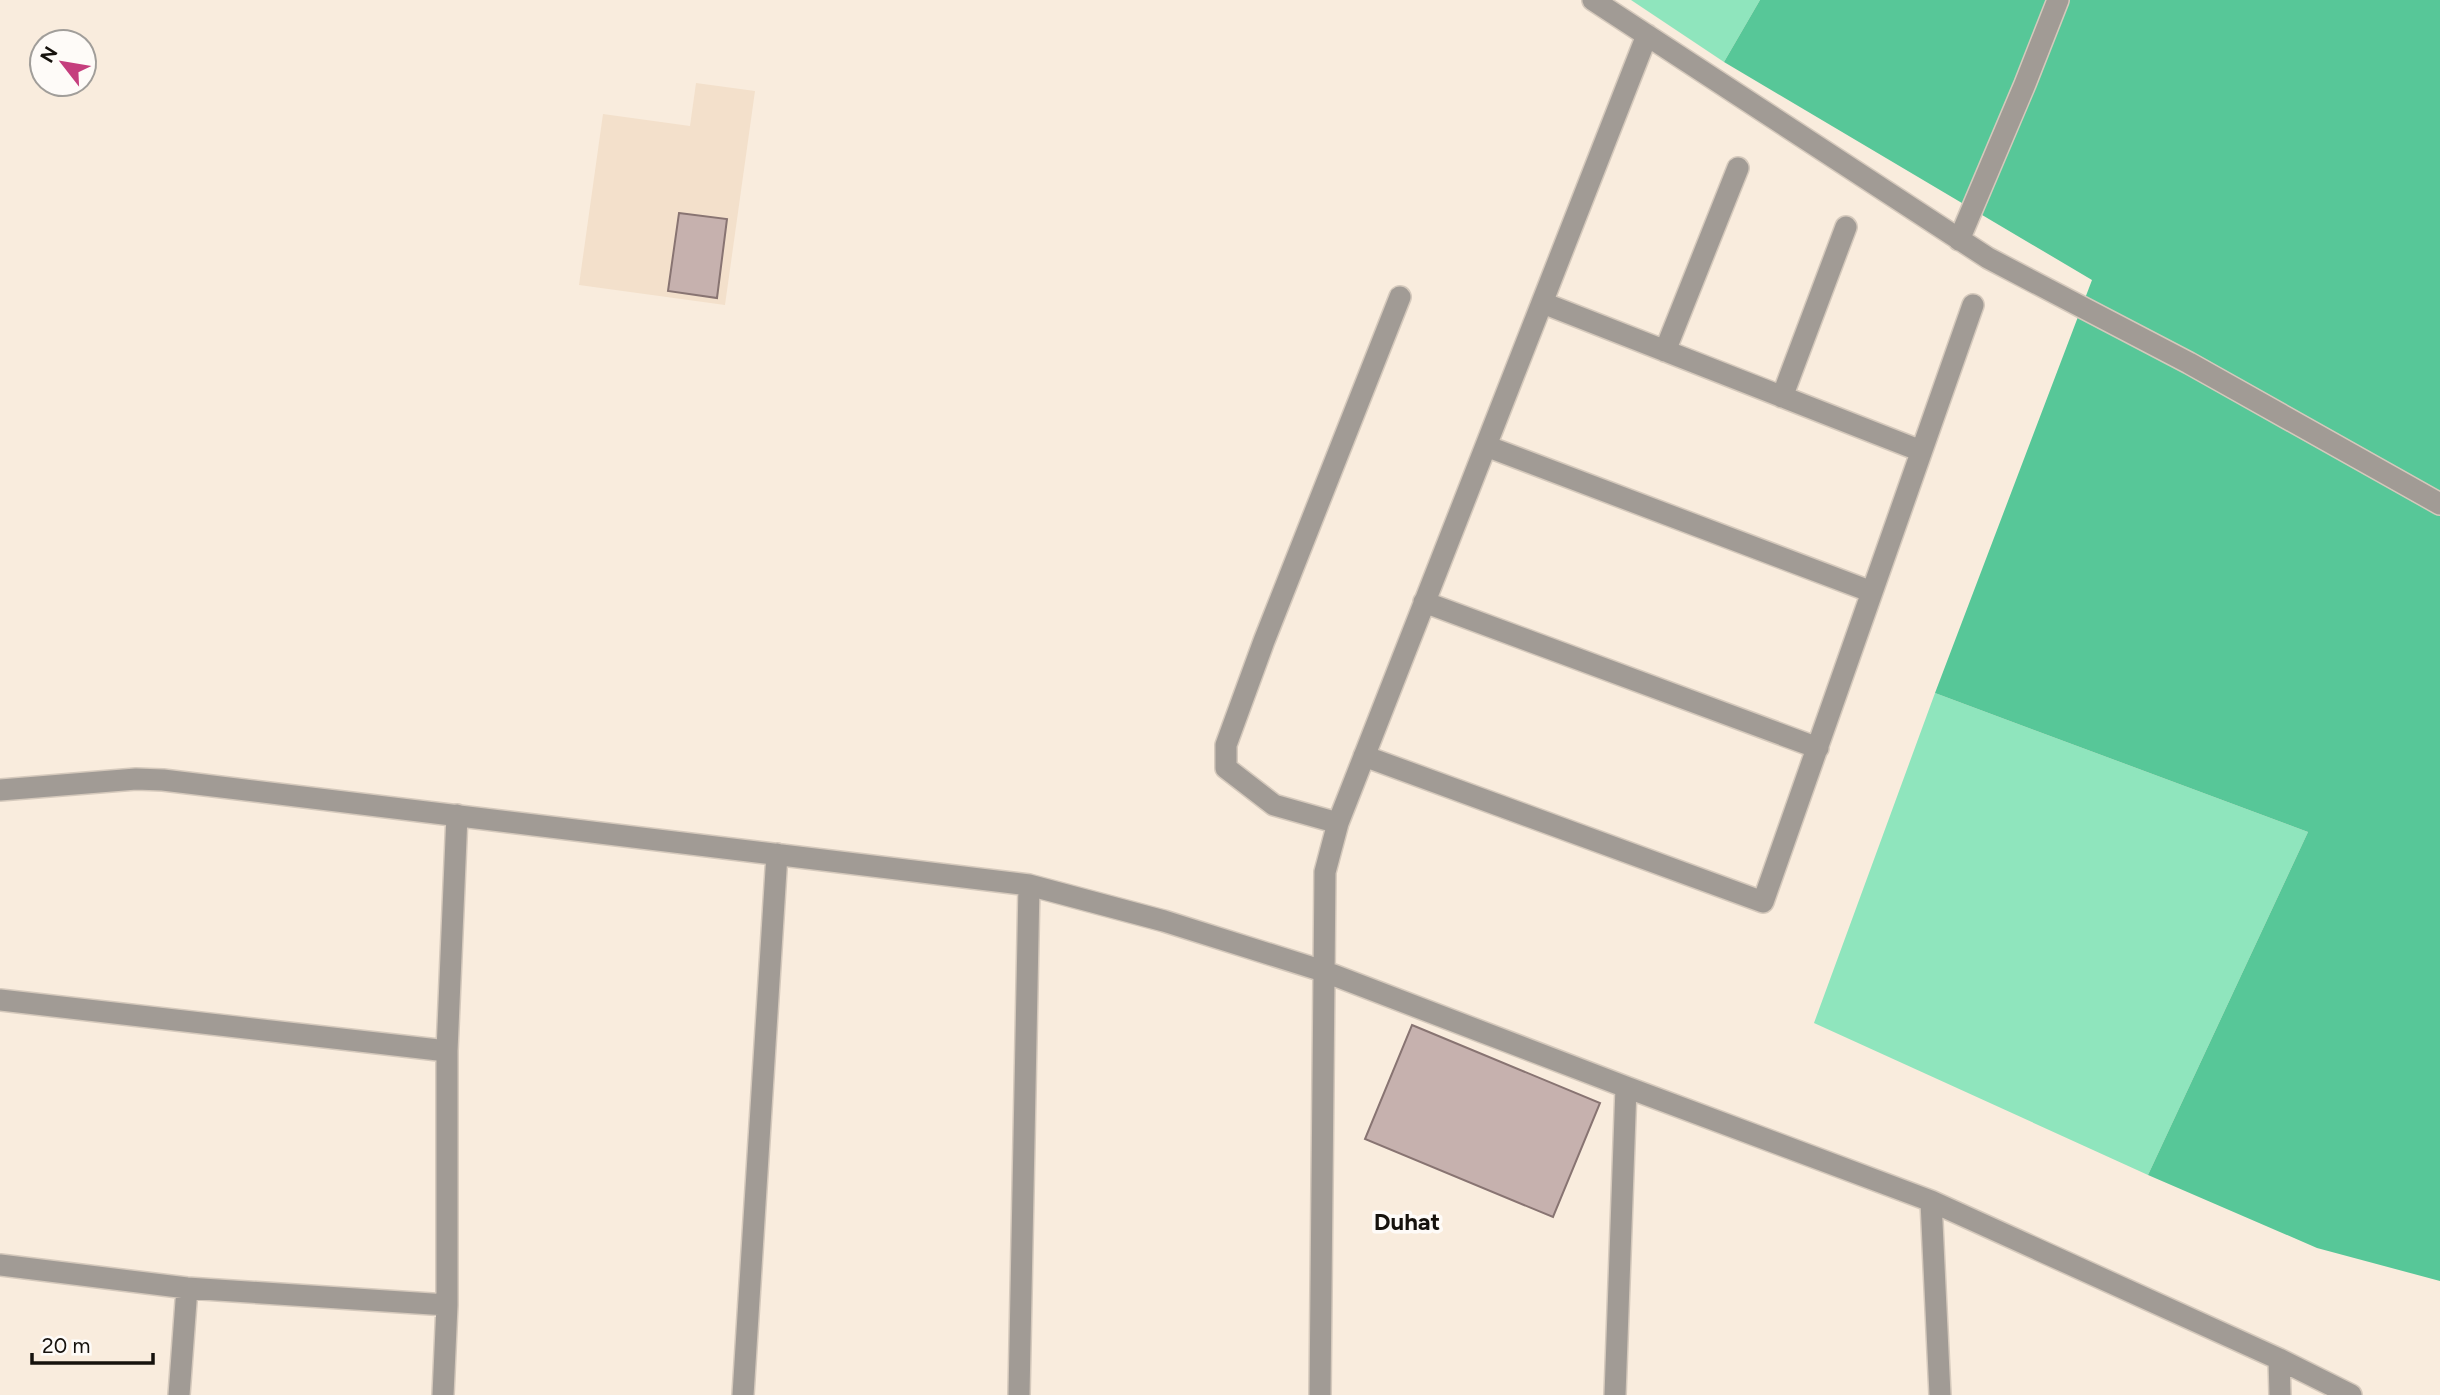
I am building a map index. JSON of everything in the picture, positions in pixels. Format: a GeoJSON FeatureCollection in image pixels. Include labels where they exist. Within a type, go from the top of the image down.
{"type":"FeatureCollection","features":[{"type":"Feature","properties":{"kind":"street"},"geometry":{"type":"LineString","coordinates":[[1593,0],[1988,258],[2189,363],[2440,504]]}},
{"type":"Feature","properties":{"kind":"street"},"geometry":{"type":"LineString","coordinates":[[1959,240],[2058,0]]}},
{"type":"Feature","properties":{"kind":"street"},"geometry":{"type":"LineString","coordinates":[[1320,1395],[1325,872],[1338,823],[1647,35]]}},
{"type":"Feature","properties":{"kind":"street"},"geometry":{"type":"LineString","coordinates":[[1665,351],[1738,168]]}},
{"type":"Feature","properties":{"kind":"street"},"geometry":{"type":"LineString","coordinates":[[1782,397],[1846,227]]}},
{"type":"Feature","properties":{"kind":"street"},"geometry":{"type":"LineString","coordinates":[[1338,823],[1274,805],[1226,768],[1226,745],[1264,641],[1400,297]]}},
{"type":"Feature","properties":{"kind":"street"},"geometry":{"type":"LineString","coordinates":[[1543,303],[1922,451]]}},
{"type":"Feature","properties":{"kind":"street"},"geometry":{"type":"LineString","coordinates":[[1364,756],[1763,902],[1973,305]]}},
{"type":"Feature","properties":{"kind":"street"},"geometry":{"type":"LineString","coordinates":[[1486,446],[1872,592]]}},
{"type":"Feature","properties":{"kind":"street"},"geometry":{"type":"LineString","coordinates":[[1424,602],[1818,748]]}},
{"type":"Feature","properties":{"kind":"street"},"geometry":{"type":"LineString","coordinates":[[0,790],[136,779],[163,780],[777,853],[1028,886],[1164,921],[1323,971],[1931,1200],[2279,1359],[2351,1395]]}},
{"type":"Feature","properties":{"kind":"street"},"geometry":{"type":"LineString","coordinates":[[443,1395],[447,1305],[447,1051],[457,815]]}},
{"type":"Feature","properties":{"kind":"street"},"geometry":{"type":"LineString","coordinates":[[743,1395],[777,853]]}},
{"type":"Feature","properties":{"kind":"street"},"geometry":{"type":"LineString","coordinates":[[1019,1395],[1028,886]]}},
{"type":"Feature","properties":{"kind":"street"},"geometry":{"type":"LineString","coordinates":[[0,1000],[447,1051]]}},
{"type":"Feature","properties":{"kind":"street"},"geometry":{"type":"LineString","coordinates":[[1615,1395],[1626,1087]]}},
{"type":"Feature","properties":{"kind":"street"},"geometry":{"type":"LineString","coordinates":[[1931,1200],[1940,1395]]}},
{"type":"Feature","properties":{"kind":"street"},"geometry":{"type":"LineString","coordinates":[[0,1265],[187,1288],[447,1305]]}},
{"type":"Feature","properties":{"kind":"street"},"geometry":{"type":"LineString","coordinates":[[179,1395],[187,1288]]}},
{"type":"Feature","properties":{"kind":"street"},"geometry":{"type":"LineString","coordinates":[[2279,1359],[2280,1395]]}},
{"type":"Feature","properties":{"kind":"shaded area"},"geometry":{"type":"Polygon","coordinates":[[[696,83],[755,91],[725,305],[579,285],[603,114],[690,126],[696,83]]]}},
{"type":"Feature","properties":{"kind":"green space"},"geometry":{"type":"Polygon","coordinates":[[[1631,0],[1760,0],[1724,62],[1631,0]]]}},
{"type":"Feature","properties":{"kind":"green space"},"geometry":{"type":"Polygon","coordinates":[[[1760,0],[2440,0],[2440,1281],[2317,1248],[2148,1175],[2308,832],[1935,693],[2092,280],[1724,62],[1760,0]]]}},
{"type":"Feature","properties":{"kind":"green space"},"geometry":{"type":"Polygon","coordinates":[[[1935,693],[2308,832],[2148,1175],[1814,1023],[1935,693]]]}},
{"type":"Feature","properties":{"kind":"building"},"geometry":{"type":"Polygon","coordinates":[[[679,213],[727,219],[717,298],[668,291],[679,213]]]}},
{"type":"Feature","properties":{"kind":"building"},"geometry":{"type":"Polygon","coordinates":[[[1412,1025],[1600,1103],[1553,1217],[1365,1139],[1412,1025]]]}},
{"type":"Feature","properties":{"kind":"district","name":"Duhat"},"geometry":{"type":"Point","coordinates":[1407,1222]}}]}
